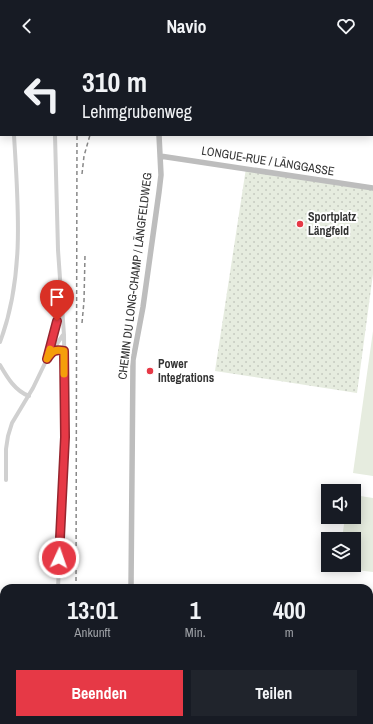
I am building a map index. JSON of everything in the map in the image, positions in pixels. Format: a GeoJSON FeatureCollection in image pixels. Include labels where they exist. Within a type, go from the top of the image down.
{"type":"FeatureCollection","features":[{"type":"Feature","properties":{"kind":"main road","name":"CHEMIN DU LONG-CHAMP / LÄNGFELDWEG"},"geometry":{"type":"LineString","coordinates":[[132,584],[133,360],[143,307],[157,206],[160,175],[159,136]]}},
{"type":"Feature","properties":{"kind":"main road","name":"LONGUE-RUE / LÄNGGASSE"},"geometry":{"type":"LineString","coordinates":[[160,156],[373,188]]}},
{"type":"Feature","properties":{"kind":"street"},"geometry":{"type":"LineString","coordinates":[[0,342],[12,303],[15,281],[18,208],[14,136]]}},
{"type":"Feature","properties":{"kind":"street"},"geometry":{"type":"LineString","coordinates":[[55,136],[58,250],[64,335],[65,437],[58,584]]}},
{"type":"Feature","properties":{"kind":"street"},"geometry":{"type":"LineString","coordinates":[[47,359],[62,299]]}},
{"type":"Feature","properties":{"kind":"street"},"geometry":{"type":"LineString","coordinates":[[6,480],[6,449],[12,423],[29,396],[47,359],[64,335]]}},
{"type":"Feature","properties":{"kind":"street"},"geometry":{"type":"LineString","coordinates":[[52,352],[57,350],[64,351]]}},
{"type":"Feature","properties":{"kind":"street"},"geometry":{"type":"LineString","coordinates":[[0,365],[10,382],[22,394],[29,396]]}},
{"type":"Feature","properties":{"kind":"shaded area"},"geometry":{"type":"Polygon","coordinates":[[[246,168],[373,188],[373,274],[357,393],[215,371],[246,168]]]}},
{"type":"Feature","properties":{"kind":"shaded area"},"geometry":{"type":"Polygon","coordinates":[[[373,331],[373,476],[353,473],[373,331]]]}},
{"type":"Feature","properties":{"kind":"shaded area"},"geometry":{"type":"Polygon","coordinates":[[[361,496],[373,498],[373,572],[361,571],[361,532],[343,532],[344,524],[361,524],[361,496]]]}},
{"type":"Feature","properties":{"kind":"railway"},"geometry":{"type":"LineString","coordinates":[[76,584],[77,136]]}},
{"type":"Feature","properties":{"kind":"railway"},"geometry":{"type":"LineString","coordinates":[[82,174],[84,156],[90,136]]}},
{"type":"Feature","properties":{"kind":"railway"},"geometry":{"type":"LineString","coordinates":[[82,323],[85,255]]}},
{"type":"Feature","properties":{"kind":"slow traffic"},"geometry":{"type":"LineString","coordinates":[[50,349],[47,359],[52,352],[57,350],[64,351],[64,374]]}},
{"type":"Feature","properties":{"kind":"place","name":"Sportplatz Längfeld"},"geometry":{"type":"Point","coordinates":[300,224]}},
{"type":"Feature","properties":{"kind":"place","name":"Power Integrations"},"geometry":{"type":"Point","coordinates":[150,371]}},
{"type":"Feature","properties":{"kind":"route"},"geometry":{"type":"LineString","coordinates":[[57,321],[47,359],[52,352],[57,350],[64,351],[65,437],[59,558]]}}]}
